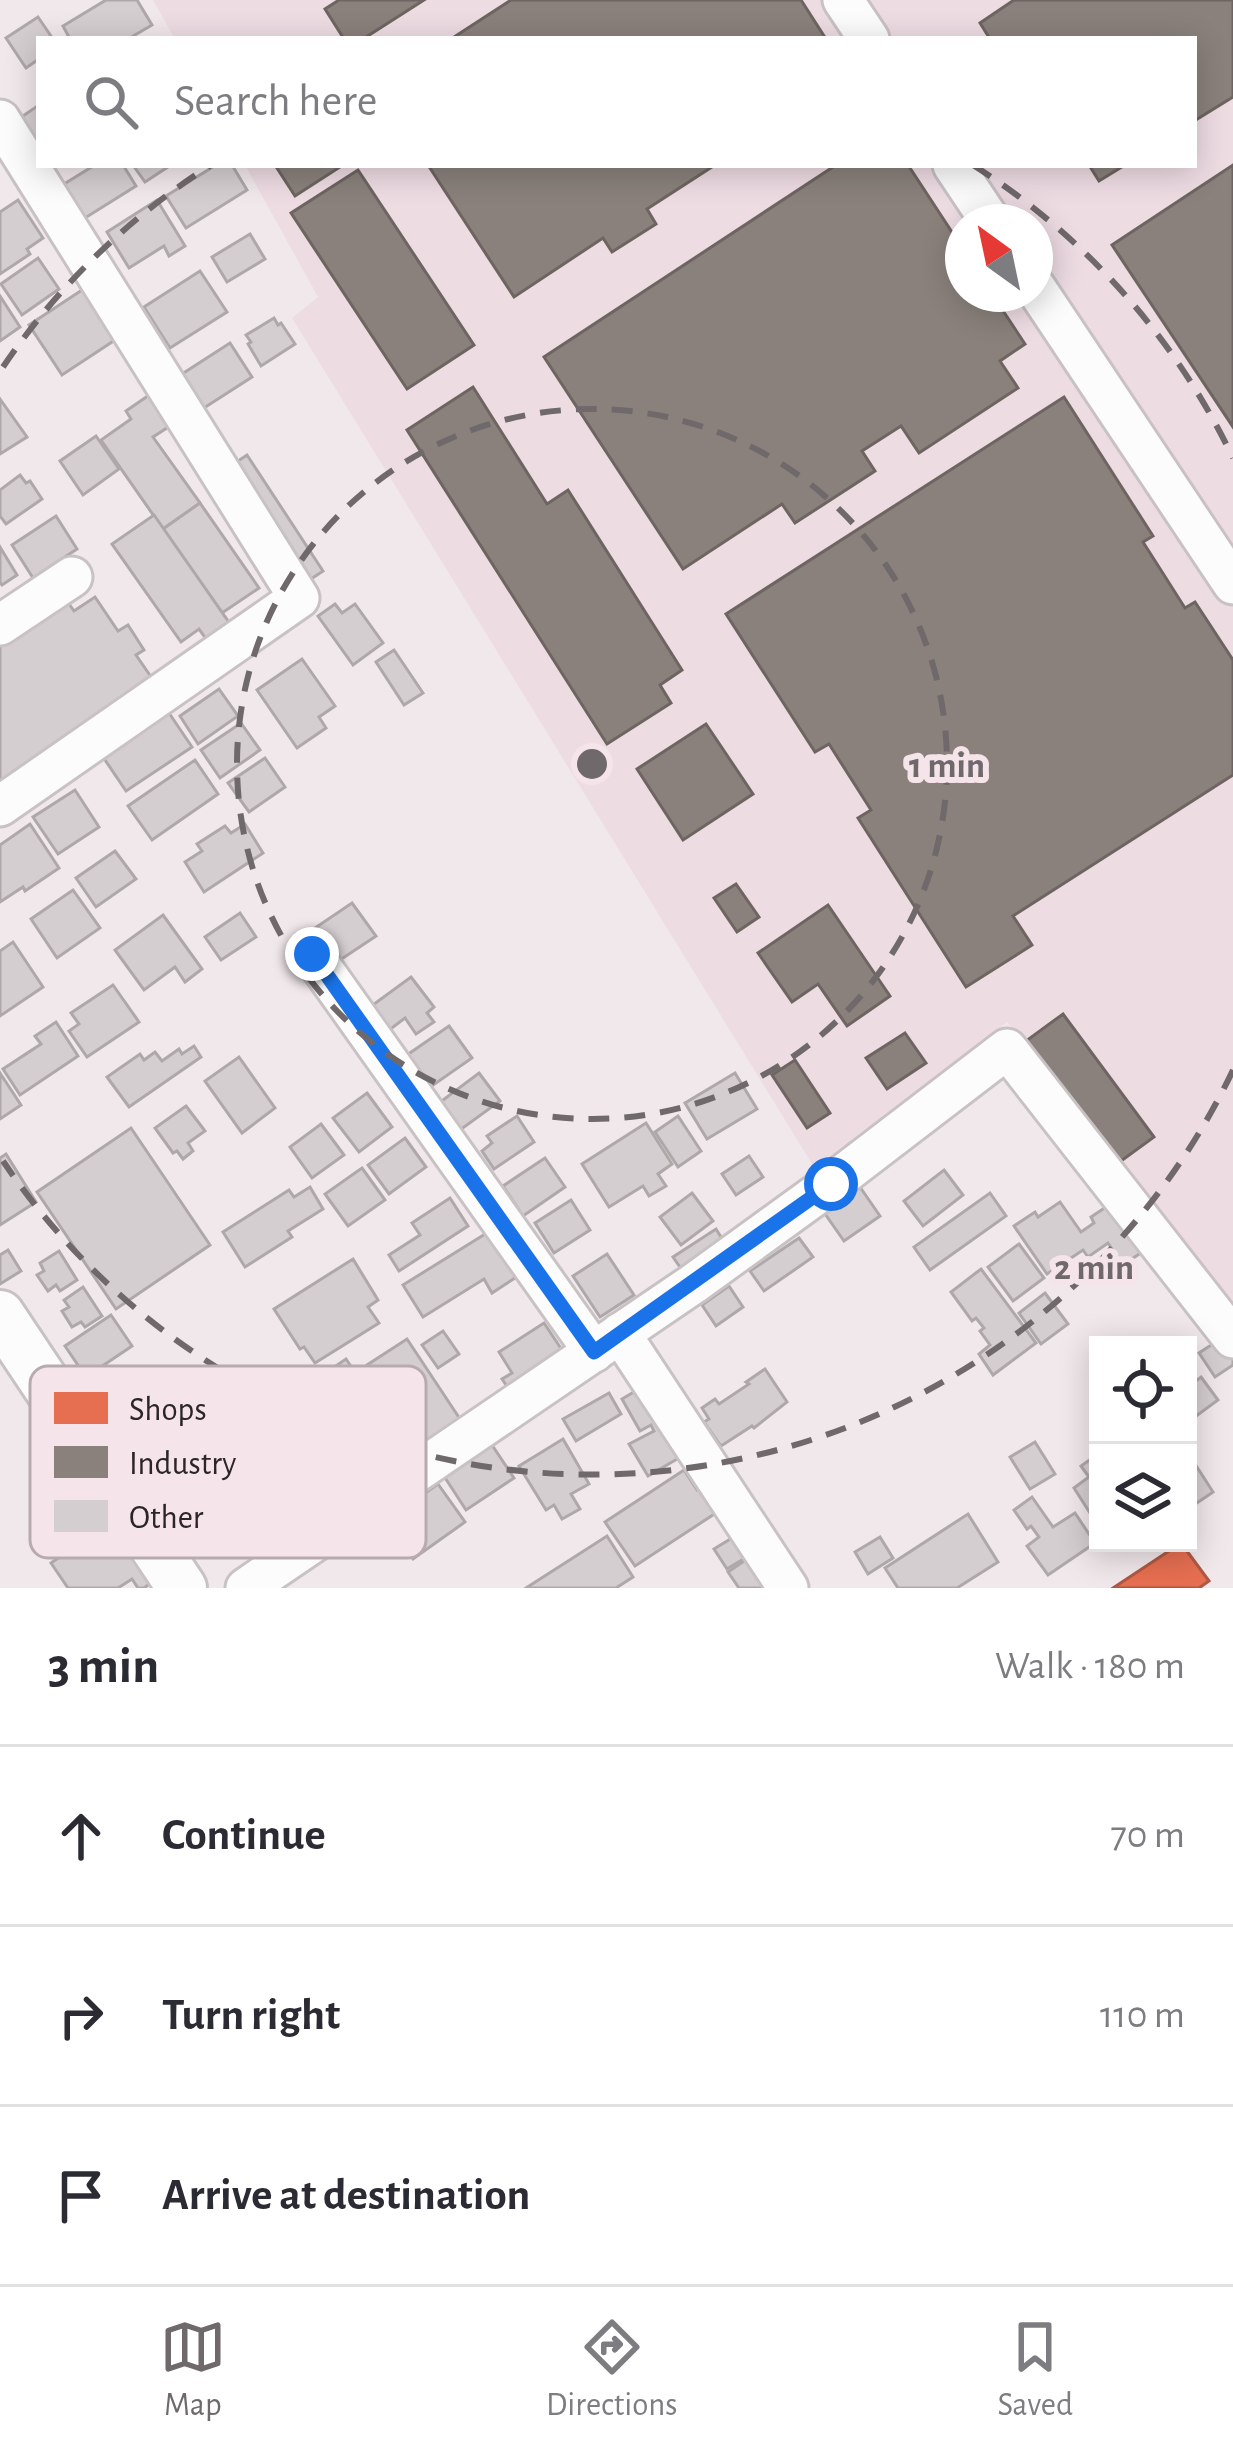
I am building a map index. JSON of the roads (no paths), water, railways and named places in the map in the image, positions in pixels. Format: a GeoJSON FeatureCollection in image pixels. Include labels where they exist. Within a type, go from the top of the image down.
{"type":"FeatureCollection","features":[{"type":"Feature","properties":{"kind":"main road"},"geometry":{"type":"LineString","coordinates":[[0,1315],[34,1366]]}},
{"type":"Feature","properties":{"kind":"main road"},"geometry":{"type":"LineString","coordinates":[[162,1558],[182,1588]]}},
{"type":"Feature","properties":{"kind":"street"},"geometry":{"type":"LineString","coordinates":[[843,0],[867,36]]}},
{"type":"Feature","properties":{"kind":"street"},"geometry":{"type":"LineString","coordinates":[[0,120],[299,598],[0,806]]}},
{"type":"Feature","properties":{"kind":"street"},"geometry":{"type":"LineString","coordinates":[[955,168],[980,204]]}},
{"type":"Feature","properties":{"kind":"street"},"geometry":{"type":"LineString","coordinates":[[1052,312],[1233,584]]}},
{"type":"Feature","properties":{"kind":"street"},"geometry":{"type":"LineString","coordinates":[[0,626],[72,577]]}},
{"type":"Feature","properties":{"kind":"street"},"geometry":{"type":"LineString","coordinates":[[312,954],[788,1588]]}},
{"type":"Feature","properties":{"kind":"street"},"geometry":{"type":"LineString","coordinates":[[426,1466],[831,1184],[1007,1049],[1233,1338]]}},
{"type":"Feature","properties":{"kind":"street"},"geometry":{"type":"LineString","coordinates":[[246,1588],[290,1558]]}}]}
